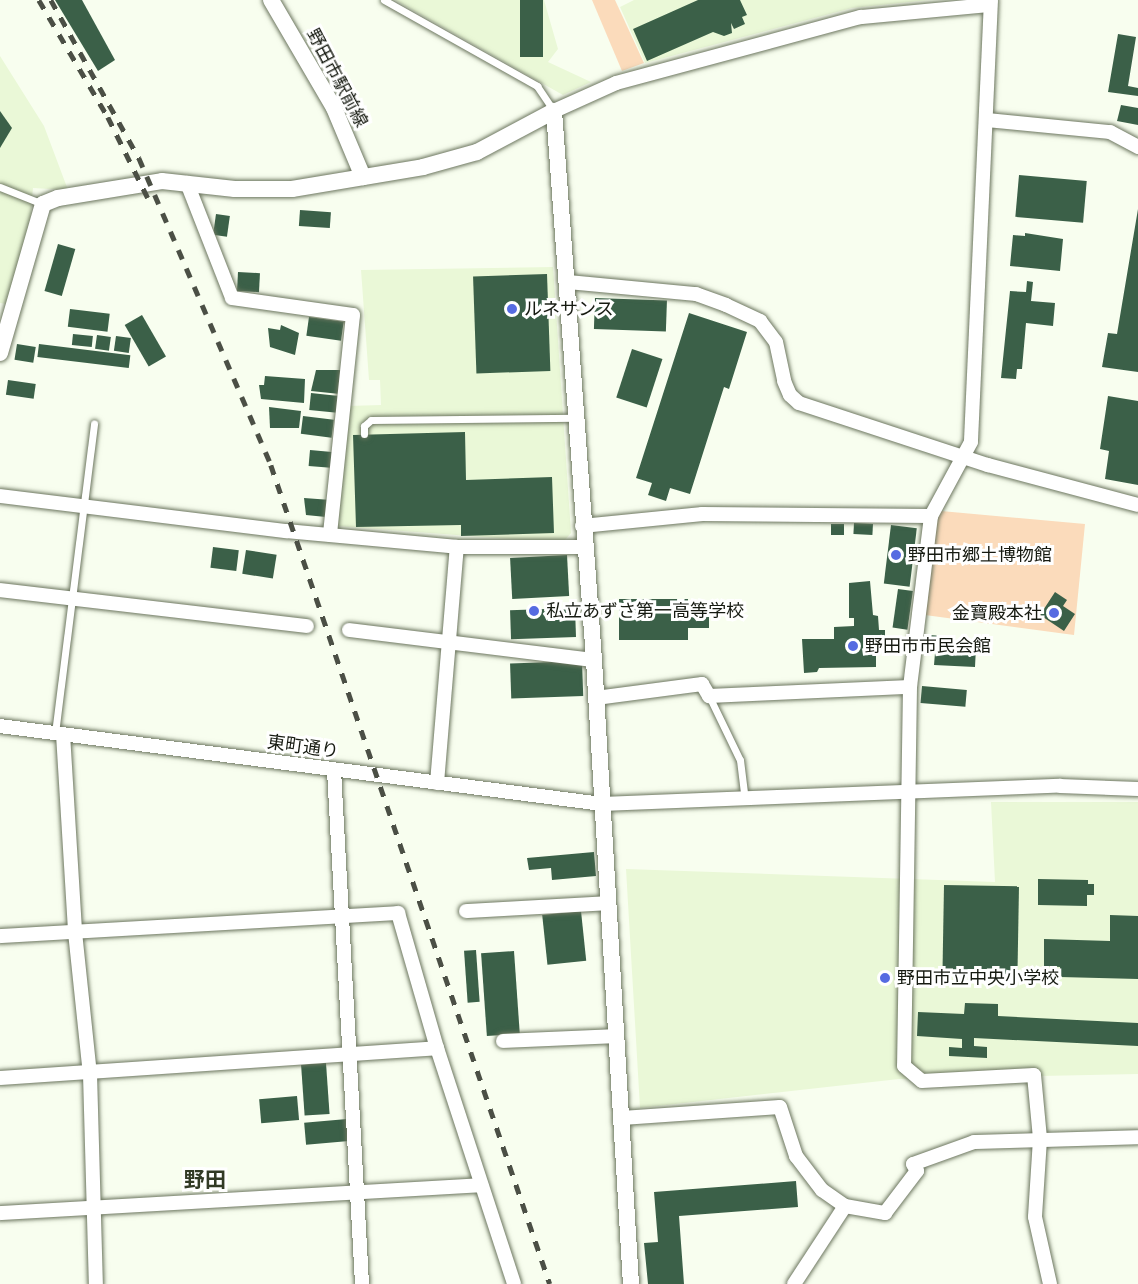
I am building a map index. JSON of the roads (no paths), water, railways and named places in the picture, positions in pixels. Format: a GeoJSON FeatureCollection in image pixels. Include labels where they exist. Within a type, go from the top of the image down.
{"type":"FeatureCollection","features":[{"type":"Feature","properties":{"kind":"street","name":"野田市駅前線"},"geometry":{"type":"LineString","coordinates":[[271,0],[334,108],[363,177]]}},
{"type":"Feature","properties":{"kind":"street"},"geometry":{"type":"LineString","coordinates":[[0,352],[43,204],[58,198],[162,180],[235,189],[292,189],[363,177],[468,155],[554,111],[616,83],[861,17],[990,3],[987,120],[971,442],[962,455],[932,516],[910,687],[904,1066],[922,1081],[1034,1075],[1040,1139],[1035,1217],[1050,1284]]}},
{"type":"Feature","properties":{"kind":"street"},"geometry":{"type":"LineString","coordinates":[[554,111],[568,282],[582,526],[594,660],[631,1284]]}},
{"type":"Feature","properties":{"kind":"street"},"geometry":{"type":"LineString","coordinates":[[987,120],[1110,132],[1138,147]]}},
{"type":"Feature","properties":{"kind":"street"},"geometry":{"type":"LineString","coordinates":[[187,183],[232,298],[353,315],[330,535]]}},
{"type":"Feature","properties":{"kind":"street"},"geometry":{"type":"LineString","coordinates":[[568,282],[696,294],[726,304],[759,321],[776,342],[784,381],[790,395],[799,403],[988,465],[1138,506]]}},
{"type":"Feature","properties":{"kind":"street"},"geometry":{"type":"LineString","coordinates":[[0,496],[330,535],[457,546],[584,547]]}},
{"type":"Feature","properties":{"kind":"street"},"geometry":{"type":"LineString","coordinates":[[582,526],[702,514],[932,516]]}},
{"type":"Feature","properties":{"kind":"street"},"geometry":{"type":"LineString","coordinates":[[437,783],[457,546]]}},
{"type":"Feature","properties":{"kind":"street"},"geometry":{"type":"LineString","coordinates":[[0,590],[307,626]]}},
{"type":"Feature","properties":{"kind":"street"},"geometry":{"type":"LineString","coordinates":[[349,630],[594,660]]}},
{"type":"Feature","properties":{"kind":"street"},"geometry":{"type":"LineString","coordinates":[[596,698],[702,684],[709,696],[910,687]]}},
{"type":"Feature","properties":{"kind":"street","name":"東町通り"},"geometry":{"type":"LineString","coordinates":[[0,726],[602,804],[1060,786],[1138,789]]}},
{"type":"Feature","properties":{"kind":"street"},"geometry":{"type":"LineString","coordinates":[[59,733],[75,932],[90,1074],[92,1208],[96,1284]]}},
{"type":"Feature","properties":{"kind":"street"},"geometry":{"type":"LineString","coordinates":[[334,770],[362,1284]]}},
{"type":"Feature","properties":{"kind":"street"},"geometry":{"type":"LineString","coordinates":[[466,911],[608,903]]}},
{"type":"Feature","properties":{"kind":"street"},"geometry":{"type":"LineString","coordinates":[[0,936],[342,919],[398,913],[436,1048],[514,1284]]}},
{"type":"Feature","properties":{"kind":"street"},"geometry":{"type":"LineString","coordinates":[[503,1041],[617,1036]]}},
{"type":"Feature","properties":{"kind":"street"},"geometry":{"type":"LineString","coordinates":[[0,1078],[90,1074],[436,1048]]}},
{"type":"Feature","properties":{"kind":"street"},"geometry":{"type":"LineString","coordinates":[[622,1118],[780,1107],[796,1156],[809,1177],[845,1206],[885,1213],[917,1172],[913,1164],[974,1142],[1138,1137]]}},
{"type":"Feature","properties":{"kind":"street"},"geometry":{"type":"LineString","coordinates":[[0,1213],[357,1195],[481,1185]]}},
{"type":"Feature","properties":{"kind":"street"},"geometry":{"type":"LineString","coordinates":[[794,1284],[845,1206]]}},
{"type":"Feature","properties":{"kind":"lane"},"geometry":{"type":"LineString","coordinates":[[384,0],[537,86],[554,111]]}},
{"type":"Feature","properties":{"kind":"lane"},"geometry":{"type":"LineString","coordinates":[[0,187],[43,204]]}},
{"type":"Feature","properties":{"kind":"lane"},"geometry":{"type":"LineString","coordinates":[[364,434],[364,426],[371,420],[576,418]]}},
{"type":"Feature","properties":{"kind":"lane"},"geometry":{"type":"LineString","coordinates":[[59,733],[71,599],[94,423]]}},
{"type":"Feature","properties":{"kind":"lane"},"geometry":{"type":"LineString","coordinates":[[709,696],[740,760],[746,798]]}},
{"type":"Feature","properties":{"kind":"railway"},"geometry":{"type":"LineString","coordinates":[[39,0],[108,117],[148,198]]}},
{"type":"Feature","properties":{"kind":"railway"},"geometry":{"type":"LineString","coordinates":[[51,0],[139,158],[271,465],[550,1284]]}},
{"type":"Feature","properties":{"kind":"place","name":"ルネサンス"},"geometry":{"type":"Point","coordinates":[512,309]}},
{"type":"Feature","properties":{"kind":"place","name":"野田市郷土博物館"},"geometry":{"type":"Point","coordinates":[896,555]}},
{"type":"Feature","properties":{"kind":"place","name":"私立あずさ第一高等学校"},"geometry":{"type":"Point","coordinates":[534,611]}},
{"type":"Feature","properties":{"kind":"place","name":"金寶殿本社"},"geometry":{"type":"Point","coordinates":[1054,613]}},
{"type":"Feature","properties":{"kind":"place","name":"野田市市民会館"},"geometry":{"type":"Point","coordinates":[853,646]}},
{"type":"Feature","properties":{"kind":"place","name":"野田市立中央小学校"},"geometry":{"type":"Point","coordinates":[885,978]}},
{"type":"Feature","properties":{"kind":"district","name":"野田"},"geometry":{"type":"Point","coordinates":[205,1180]}}]}
